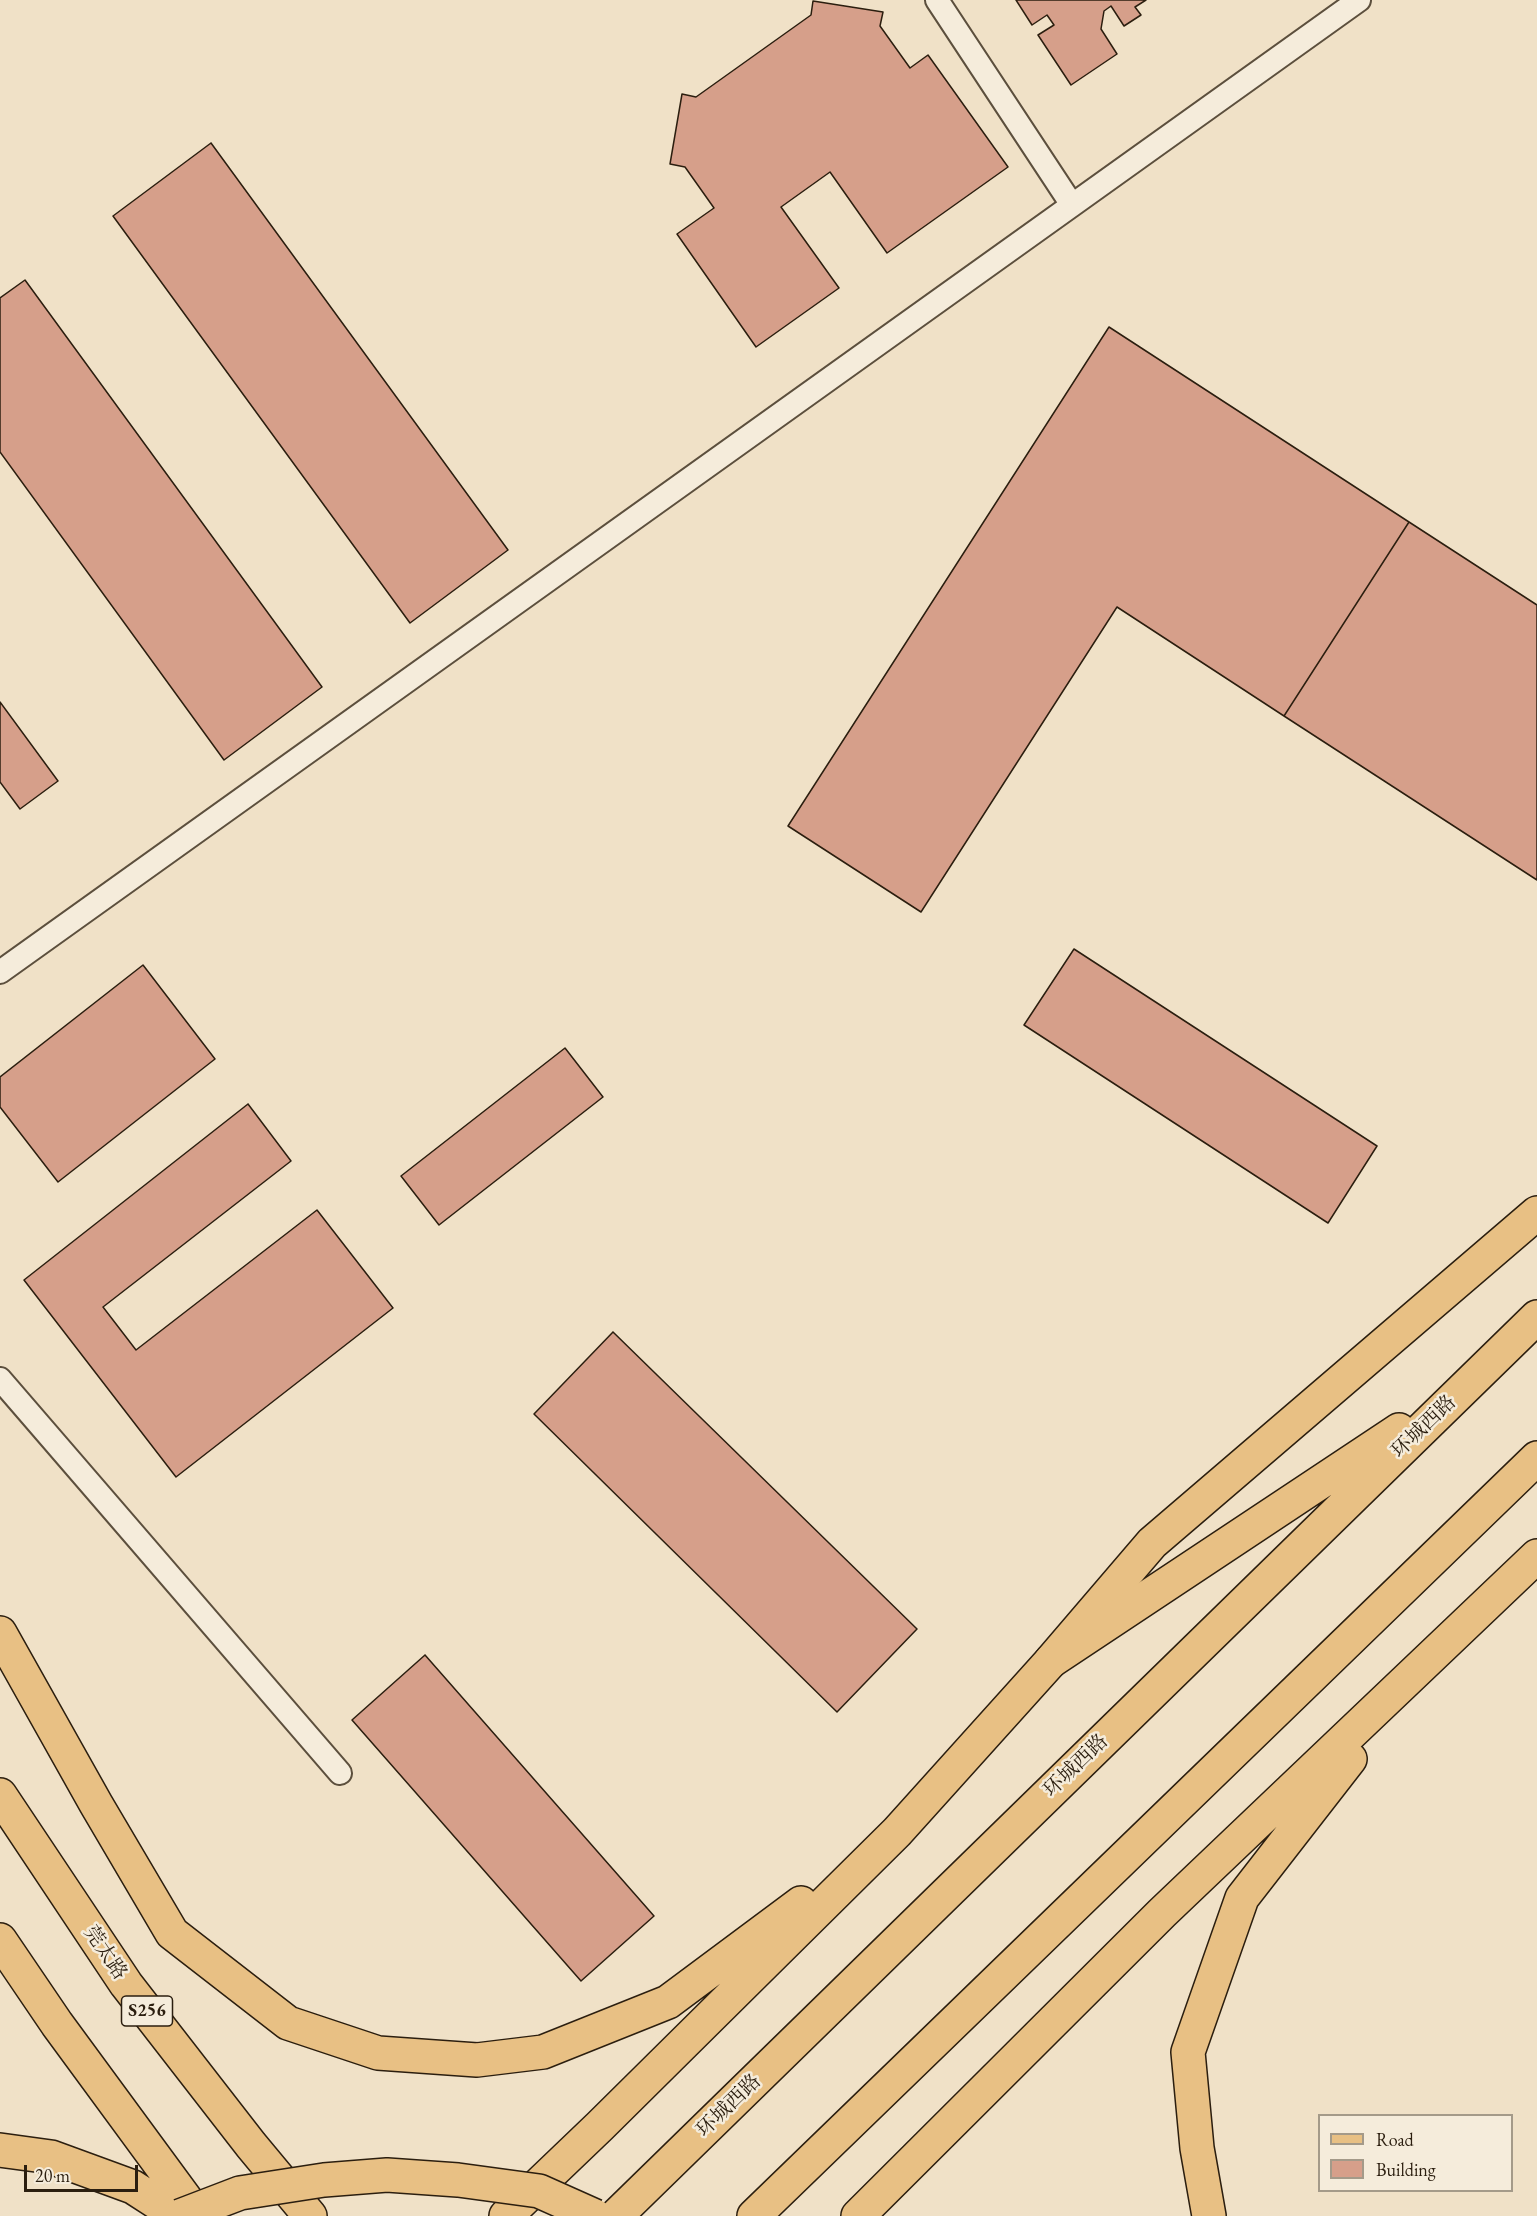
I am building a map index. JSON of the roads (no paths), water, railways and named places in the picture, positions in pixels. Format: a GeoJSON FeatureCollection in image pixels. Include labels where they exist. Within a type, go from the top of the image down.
{"type":"FeatureCollection","features":[{"type":"Feature","properties":{"kind":"main road"},"geometry":{"type":"LineString","coordinates":[[506,2216],[897,1832],[1051,1661],[1152,1543],[1537,1213]]}},
{"type":"Feature","properties":{"kind":"main road","name":"环城西路"},"geometry":{"type":"LineString","coordinates":[[616,2216],[1537,1317]]}},
{"type":"Feature","properties":{"kind":"main road"},"geometry":{"type":"LineString","coordinates":[[1051,1661],[1470,1383]]}},
{"type":"Feature","properties":{"kind":"main road"},"geometry":{"type":"LineString","coordinates":[[754,2216],[1537,1458]]}},
{"type":"Feature","properties":{"kind":"main road"},"geometry":{"type":"LineString","coordinates":[[858,2216],[1162,1913],[1537,1556]]}},
{"type":"Feature","properties":{"kind":"main road"},"geometry":{"type":"LineString","coordinates":[[1209,2216],[1197,2148],[1188,2052],[1242,1898],[1336,1775],[1476,1616]]}},
{"type":"Feature","properties":{"kind":"main road"},"geometry":{"type":"LineString","coordinates":[[0,1633],[172,1933],[288,2023],[378,2053],[477,2060],[543,2052],[668,2002],[897,1832]]}},
{"type":"Feature","properties":{"kind":"main road","name":"莞太路"},"geometry":{"type":"LineString","coordinates":[[0,1795],[126,1984],[251,2145],[310,2216]]}},
{"type":"Feature","properties":{"kind":"main road"},"geometry":{"type":"LineString","coordinates":[[0,1940],[57,2025],[198,2216]]}},
{"type":"Feature","properties":{"kind":"main road"},"geometry":{"type":"LineString","coordinates":[[0,2150],[51,2157],[133,2187],[179,2216],[240,2193],[324,2180],[387,2175],[458,2180],[539,2191],[595,2216]]}},
{"type":"Feature","properties":{"kind":"lane"},"geometry":{"type":"LineString","coordinates":[[937,0],[1072,205]]}},
{"type":"Feature","properties":{"kind":"lane"},"geometry":{"type":"LineString","coordinates":[[0,972],[1359,0]]}},
{"type":"Feature","properties":{"kind":"lane"},"geometry":{"type":"LineString","coordinates":[[0,1379],[340,1773]]}}]}
